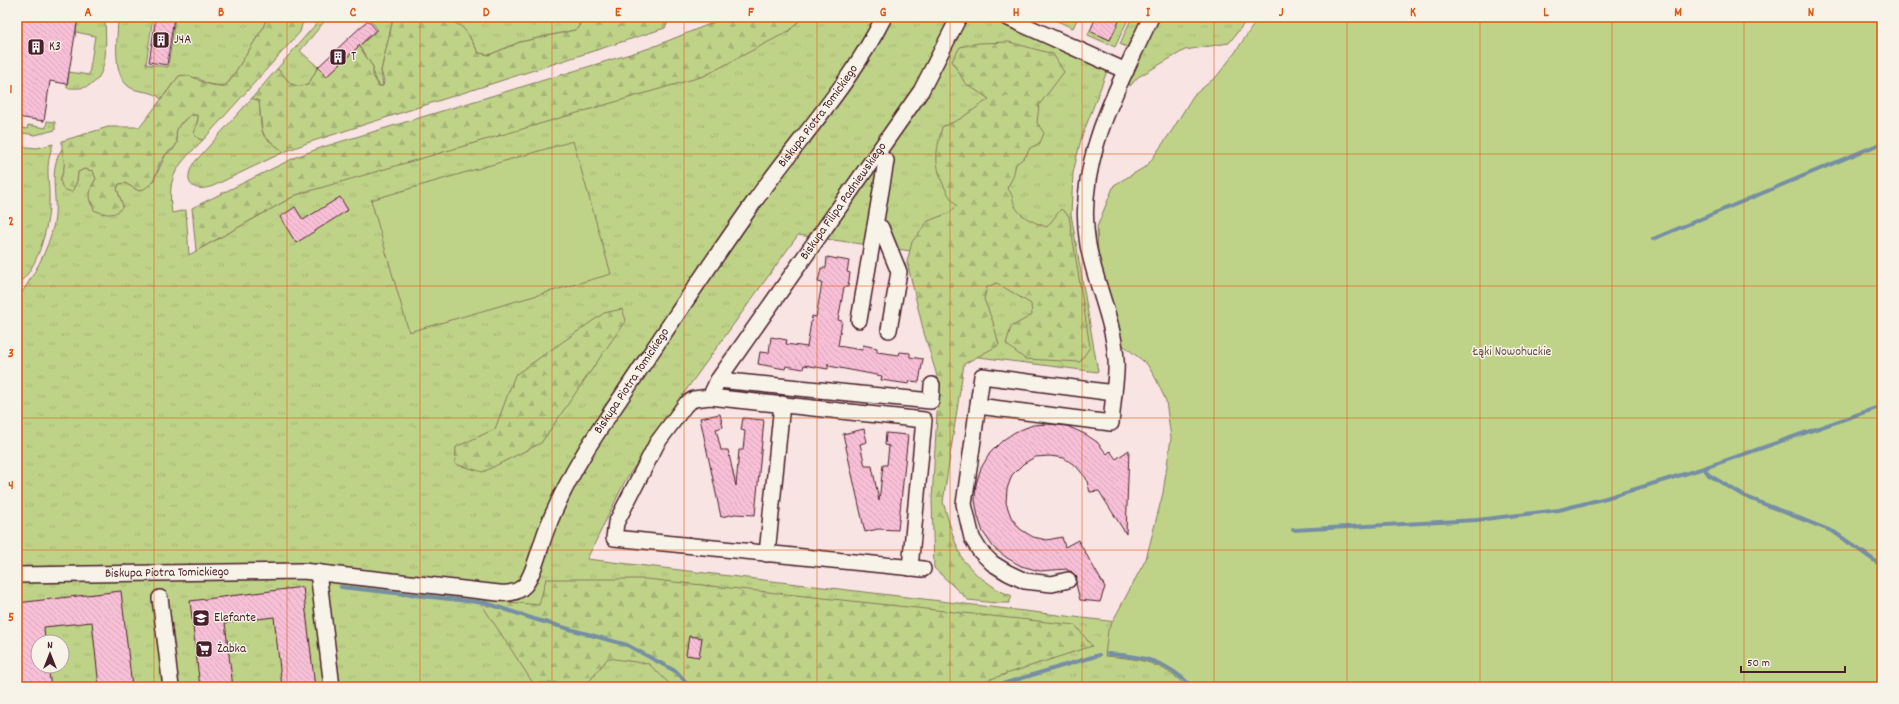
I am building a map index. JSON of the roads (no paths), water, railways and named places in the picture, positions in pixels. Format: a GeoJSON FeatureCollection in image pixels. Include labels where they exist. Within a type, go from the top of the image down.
{"type":"FeatureCollection","features":[{"type":"Feature","properties":{"kind":"street","name":"Biskupa Piotra Tomickiego"},"geometry":{"type":"LineString","coordinates":[[17,575],[296,571],[318,572],[503,594],[516,592],[523,587],[529,578],[547,527],[560,498],[594,437],[754,202],[787,157],[823,113],[851,73],[884,17]]}},
{"type":"Feature","properties":{"kind":"street","name":"Biskupa Filipa Padniewskiego"},"geometry":{"type":"LineString","coordinates":[[710,397],[718,380],[921,91],[959,17]]}},
{"type":"Feature","properties":{"kind":"street"},"geometry":{"type":"LineString","coordinates":[[1006,17],[1126,71]]}},
{"type":"Feature","properties":{"kind":"street"},"geometry":{"type":"LineString","coordinates":[[978,406],[1111,423],[1116,375],[1113,339],[1088,245],[1085,200],[1094,147],[1126,71],[1151,17]]}},
{"type":"Feature","properties":{"kind":"street"},"geometry":{"type":"LineString","coordinates":[[859,320],[886,161],[876,155]]}},
{"type":"Feature","properties":{"kind":"street"},"geometry":{"type":"LineString","coordinates":[[875,227],[881,228],[899,272],[889,330]]}},
{"type":"Feature","properties":{"kind":"street"},"geometry":{"type":"LineString","coordinates":[[1068,580],[1052,584],[1025,581],[1008,573],[980,552],[972,538],[964,504],[982,376],[1114,393]]}},
{"type":"Feature","properties":{"kind":"street"},"geometry":{"type":"LineString","coordinates":[[718,380],[931,401],[932,385]]}},
{"type":"Feature","properties":{"kind":"street"},"geometry":{"type":"LineString","coordinates":[[710,397],[782,404],[924,420],[916,569],[614,538],[616,523],[657,443],[686,404],[694,399],[710,397]]}},
{"type":"Feature","properties":{"kind":"street"},"geometry":{"type":"LineString","coordinates":[[766,554],[782,404]]}},
{"type":"Feature","properties":{"kind":"street"},"geometry":{"type":"LineString","coordinates":[[318,572],[332,687]]}},
{"type":"Feature","properties":{"kind":"street","name":"Biskupa Piotra Tomickiego"},"geometry":{"type":"LineString","coordinates":[[160,598],[171,687]]}},
{"type":"Feature","properties":{"kind":"waterway"},"geometry":{"type":"LineString","coordinates":[[1653,239],[1882,143]]}},
{"type":"Feature","properties":{"kind":"waterway"},"geometry":{"type":"LineString","coordinates":[[1293,530],[1477,520],[1559,510],[1606,498],[1704,468],[1882,406]]}},
{"type":"Feature","properties":{"kind":"waterway"},"geometry":{"type":"LineString","coordinates":[[1704,468],[1709,475],[1744,496],[1834,532],[1882,566]]}},
{"type":"Feature","properties":{"kind":"waterway"},"geometry":{"type":"LineString","coordinates":[[341,587],[486,603],[537,620],[627,645],[677,672],[690,687]]}},
{"type":"Feature","properties":{"kind":"waterway"},"geometry":{"type":"LineString","coordinates":[[1108,654],[1144,658],[1173,671],[1192,687]]}},
{"type":"Feature","properties":{"kind":"waterway"},"geometry":{"type":"LineString","coordinates":[[992,687],[1099,655]]}},
{"type":"Feature","properties":{"kind":"place","name":"J4A"},"geometry":{"type":"Point","coordinates":[161,40]}},
{"type":"Feature","properties":{"kind":"place","name":"K3"},"geometry":{"type":"Point","coordinates":[36,47]}},
{"type":"Feature","properties":{"kind":"place","name":"T"},"geometry":{"type":"Point","coordinates":[338,57]}},
{"type":"Feature","properties":{"kind":"place","name":"Elefante"},"geometry":{"type":"Point","coordinates":[201,618]}},
{"type":"Feature","properties":{"kind":"place","name":"Żabka"},"geometry":{"type":"Point","coordinates":[204,649]}},
{"type":"Feature","properties":{"kind":"park label","name":"Łąki Nowohuckie"},"geometry":{"type":"Point","coordinates":[1512,352]}}]}
